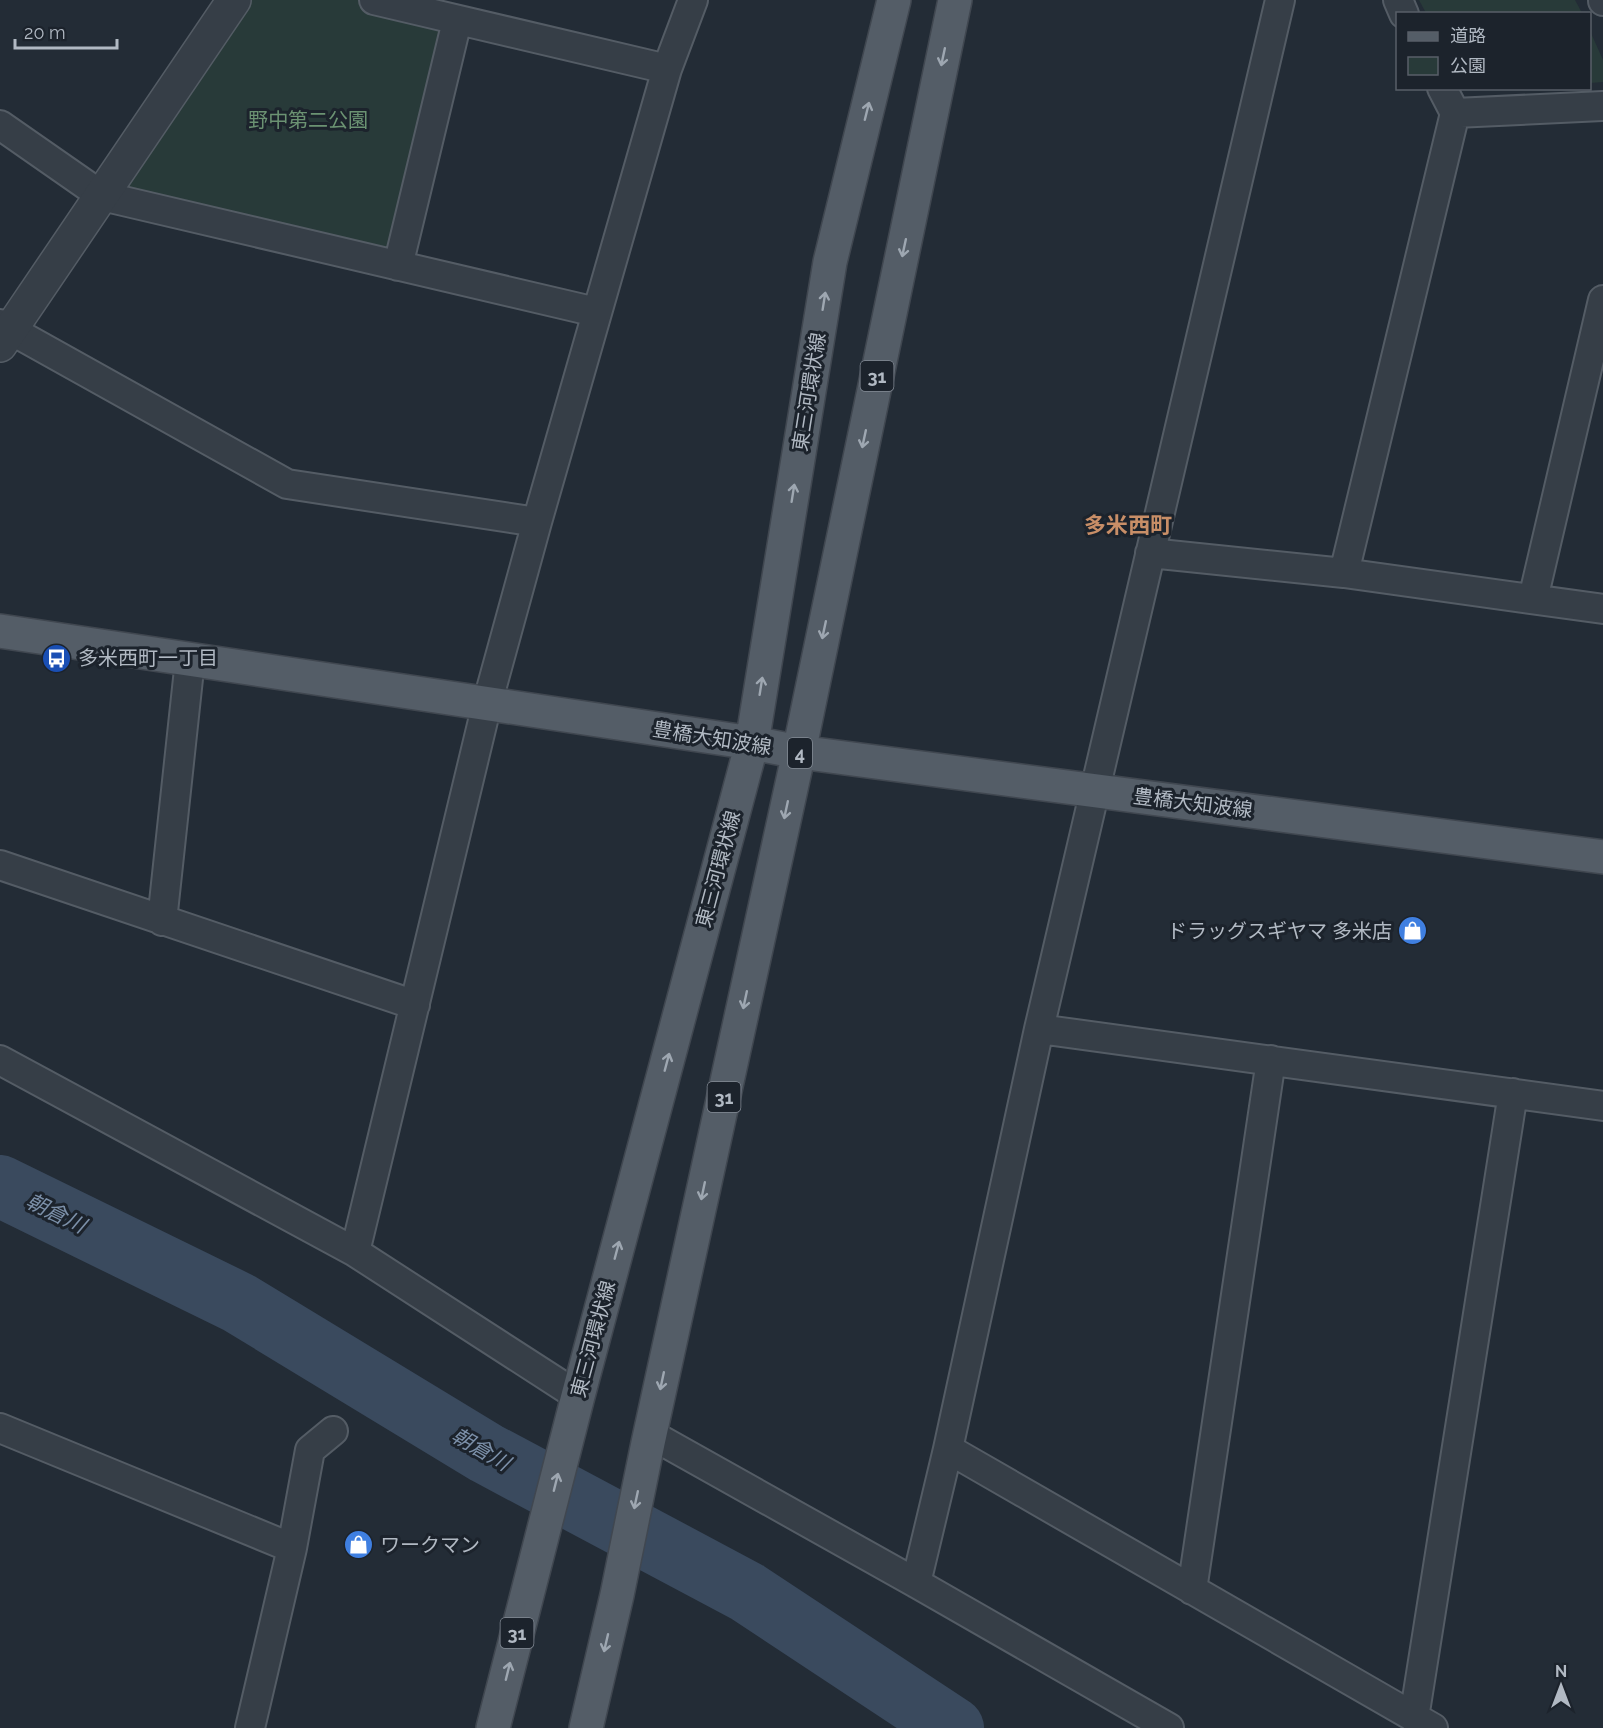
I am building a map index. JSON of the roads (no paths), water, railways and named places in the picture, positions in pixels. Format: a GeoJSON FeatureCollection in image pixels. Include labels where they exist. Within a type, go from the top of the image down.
{"type":"FeatureCollection","features":[{"type":"Feature","properties":{"kind":"main road","name":"東三河環状線"},"geometry":{"type":"LineString","coordinates":[[493,1728],[576,1402],[752,743],[830,262],[894,0]]}},
{"type":"Feature","properties":{"kind":"main road","name":"31"},"geometry":{"type":"LineString","coordinates":[[586,1728],[799,752],[955,0]]}},
{"type":"Feature","properties":{"kind":"main road","name":"豊橋大知波線"},"geometry":{"type":"LineString","coordinates":[[0,631],[752,743],[799,752],[1603,857]]}},
{"type":"Feature","properties":{"kind":"street"},"geometry":{"type":"LineString","coordinates":[[234,0],[102,196],[4,332],[287,484],[537,522]]}},
{"type":"Feature","properties":{"kind":"street"},"geometry":{"type":"LineString","coordinates":[[374,0],[667,69]]}},
{"type":"Feature","properties":{"kind":"street"},"geometry":{"type":"LineString","coordinates":[[355,1252],[487,704],[596,312],[667,69],[693,0]]}},
{"type":"Feature","properties":{"kind":"street"},"geometry":{"type":"LineString","coordinates":[[916,1583],[948,1449],[1039,1029],[1280,0]]}},
{"type":"Feature","properties":{"kind":"street"},"geometry":{"type":"LineString","coordinates":[[398,266],[457,21]]}},
{"type":"Feature","properties":{"kind":"street"},"geometry":{"type":"LineString","coordinates":[[1344,573],[1448,101],[1603,106]]}},
{"type":"Feature","properties":{"kind":"street"},"geometry":{"type":"LineString","coordinates":[[0,125],[102,196],[596,312]]}},
{"type":"Feature","properties":{"kind":"street"},"geometry":{"type":"LineString","coordinates":[[1533,599],[1594,380],[1603,300]]}},
{"type":"Feature","properties":{"kind":"street"},"geometry":{"type":"LineString","coordinates":[[1150,553],[1344,573],[1603,609]]}},
{"type":"Feature","properties":{"kind":"street"},"geometry":{"type":"LineString","coordinates":[[162,921],[190,660]]}},
{"type":"Feature","properties":{"kind":"street"},"geometry":{"type":"LineString","coordinates":[[0,865],[415,1005]]}},
{"type":"Feature","properties":{"kind":"street"},"geometry":{"type":"LineString","coordinates":[[1039,1029],[1603,1106]]}},
{"type":"Feature","properties":{"kind":"street"},"geometry":{"type":"LineString","coordinates":[[0,1060],[355,1252],[576,1402]]}},
{"type":"Feature","properties":{"kind":"street"},"geometry":{"type":"LineString","coordinates":[[1192,1590],[1271,1060]]}},
{"type":"Feature","properties":{"kind":"street"},"geometry":{"type":"LineString","coordinates":[[948,1449],[1424,1723],[1513,1093]]}},
{"type":"Feature","properties":{"kind":"street"},"geometry":{"type":"LineString","coordinates":[[0,1428],[292,1548]]}},
{"type":"Feature","properties":{"kind":"street"},"geometry":{"type":"LineString","coordinates":[[250,1728],[292,1548],[310,1450],[333,1431]]}},
{"type":"Feature","properties":{"kind":"street"},"geometry":{"type":"LineString","coordinates":[[649,1438],[916,1583],[1169,1728]]}},
{"type":"Feature","properties":{"kind":"waterway","name":"朝倉川"},"geometry":{"type":"LineString","coordinates":[[0,1186],[239,1303],[486,1453],[747,1592],[953,1728]]}},
{"type":"Feature","properties":{"kind":"place","name":"多米西町一丁目"},"geometry":{"type":"Point","coordinates":[57,658]}},
{"type":"Feature","properties":{"kind":"place","name":"ドラッグスギヤマ 多米店"},"geometry":{"type":"Point","coordinates":[1413,931]}},
{"type":"Feature","properties":{"kind":"place","name":"ワークマン"},"geometry":{"type":"Point","coordinates":[359,1545]}},
{"type":"Feature","properties":{"kind":"district","name":"多米西町"},"geometry":{"type":"Point","coordinates":[1128,525]}},
{"type":"Feature","properties":{"kind":"park label","name":"野中第二公園"},"geometry":{"type":"Point","coordinates":[308,120]}}]}
